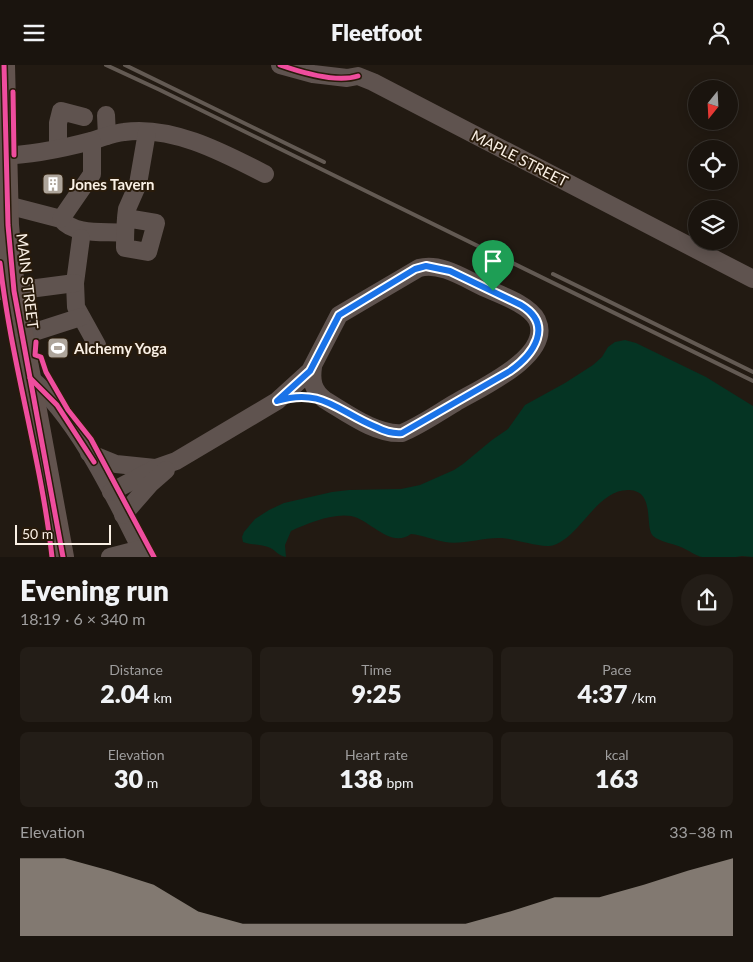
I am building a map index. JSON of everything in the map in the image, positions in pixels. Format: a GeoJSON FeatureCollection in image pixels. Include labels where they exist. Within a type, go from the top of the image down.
{"type":"FeatureCollection","features":[{"type":"Feature","properties":{"kind":"main road","name":"MAIN STREET"},"geometry":{"type":"LineString","coordinates":[[4,65],[2,108],[7,205],[7,291],[22,336],[63,557]]}},
{"type":"Feature","properties":{"kind":"street","name":"MAPLE STREET"},"geometry":{"type":"LineString","coordinates":[[280,65],[306,73],[334,71],[347,78],[364,70],[433,112],[753,279]]}},
{"type":"Feature","properties":{"kind":"street"},"geometry":{"type":"LineString","coordinates":[[58,148],[58,123],[61,111],[84,117]]}},
{"type":"Feature","properties":{"kind":"street"},"geometry":{"type":"LineString","coordinates":[[61,219],[92,174],[106,115]]}},
{"type":"Feature","properties":{"kind":"street"},"geometry":{"type":"LineString","coordinates":[[3,156],[24,155],[58,148],[124,131],[147,132],[190,140],[266,174]]}},
{"type":"Feature","properties":{"kind":"street"},"geometry":{"type":"LineString","coordinates":[[7,205],[61,219],[67,225],[77,230],[126,225],[128,205],[139,180],[147,132]]}},
{"type":"Feature","properties":{"kind":"street"},"geometry":{"type":"LineString","coordinates":[[81,238],[74,283],[76,307],[97,345]]}},
{"type":"Feature","properties":{"kind":"street"},"geometry":{"type":"LineString","coordinates":[[123,515],[150,484],[176,461],[277,401],[307,375],[313,367],[339,315],[415,269],[434,267],[450,271],[527,309],[538,321],[539,331],[536,343],[515,368],[405,431],[396,433],[377,428],[314,397],[302,396],[277,401]]}},
{"type":"Feature","properties":{"kind":"street"},"geometry":{"type":"LineString","coordinates":[[7,291],[74,283]]}},
{"type":"Feature","properties":{"kind":"street"},"geometry":{"type":"LineString","coordinates":[[22,336],[81,317]]}},
{"type":"Feature","properties":{"kind":"street"},"geometry":{"type":"LineString","coordinates":[[313,367],[313,387],[325,401]]}},
{"type":"Feature","properties":{"kind":"street"},"geometry":{"type":"LineString","coordinates":[[30,377],[57,405],[89,453],[143,553],[110,557]]}},
{"type":"Feature","properties":{"kind":"street"},"geometry":{"type":"LineString","coordinates":[[89,453],[116,464],[156,468]]}},
{"type":"Feature","properties":{"kind":"street"},"geometry":{"type":"LineString","coordinates":[[111,492],[156,468],[176,461]]}},
{"type":"Feature","properties":{"kind":"green space"},"geometry":{"type":"Polygon","coordinates":[[[625,340],[636,343],[706,377],[753,406],[753,557],[702,557],[682,547],[656,538],[650,531],[648,510],[643,496],[629,490],[618,492],[608,497],[564,540],[549,546],[502,538],[452,543],[411,534],[403,538],[396,538],[388,536],[358,519],[344,515],[321,519],[291,531],[285,545],[286,557],[268,547],[243,542],[244,532],[255,519],[284,503],[332,492],[401,489],[420,485],[454,470],[508,429],[525,405],[593,365],[602,357],[608,347],[615,342],[625,340]]]}},
{"type":"Feature","properties":{"kind":"railway"},"geometry":{"type":"LineString","coordinates":[[106,65],[753,381]]}},
{"type":"Feature","properties":{"kind":"railway"},"geometry":{"type":"LineString","coordinates":[[125,65],[324,162]]}},
{"type":"Feature","properties":{"kind":"railway"},"geometry":{"type":"LineString","coordinates":[[553,274],[753,372]]}},
{"type":"Feature","properties":{"kind":"cycle path"},"geometry":{"type":"LineString","coordinates":[[4,65],[8,225],[14,291],[63,557]]}},
{"type":"Feature","properties":{"kind":"cycle path"},"geometry":{"type":"LineString","coordinates":[[280,65],[329,77],[349,78],[358,76]]}},
{"type":"Feature","properties":{"kind":"cycle path"},"geometry":{"type":"LineString","coordinates":[[13,92],[14,155]]}},
{"type":"Feature","properties":{"kind":"cycle path"},"geometry":{"type":"LineString","coordinates":[[0,263],[11,337],[41,483],[52,557]]}},
{"type":"Feature","properties":{"kind":"cycle path"},"geometry":{"type":"LineString","coordinates":[[36,342],[35,355],[41,357],[46,372],[68,410],[91,439],[154,557]]}},
{"type":"Feature","properties":{"kind":"cycle path"},"geometry":{"type":"LineString","coordinates":[[30,378],[57,405],[94,462]]}},
{"type":"Feature","properties":{"kind":"place","name":"Jones Tavern"},"geometry":{"type":"Point","coordinates":[53,184]}},
{"type":"Feature","properties":{"kind":"place","name":"Alchemy Yoga"},"geometry":{"type":"Point","coordinates":[58,348]}},
{"type":"Feature","properties":{"kind":"route"},"geometry":{"type":"LineString","coordinates":[[430,266],[450,271],[493,291],[527,309],[538,321],[538,337],[533,348],[515,368],[405,431],[396,433],[377,428],[314,397],[290,397],[277,401],[307,375],[313,367],[339,315],[415,269],[430,266]]}}]}
